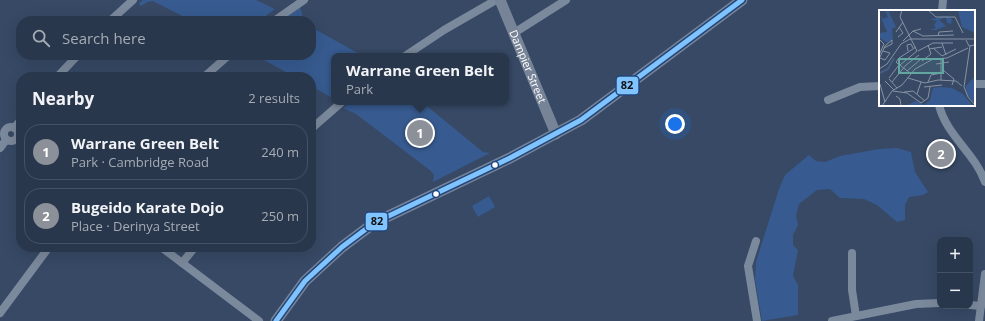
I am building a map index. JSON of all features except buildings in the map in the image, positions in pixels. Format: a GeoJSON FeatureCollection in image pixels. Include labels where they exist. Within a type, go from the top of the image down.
{"type":"FeatureCollection","features":[{"type":"Feature","properties":{"kind":"main road","name":"Dampier Street"},"geometry":{"type":"LineString","coordinates":[[500,0],[556,134]]}},
{"type":"Feature","properties":{"kind":"main road"},"geometry":{"type":"LineString","coordinates":[[276,321],[305,281],[342,248],[374,223],[556,134],[597,109],[742,0]]}},
{"type":"Feature","properties":{"kind":"street"},"geometry":{"type":"LineString","coordinates":[[115,16],[133,0]]}},
{"type":"Feature","properties":{"kind":"street"},"geometry":{"type":"LineString","coordinates":[[281,16],[304,0]]}},
{"type":"Feature","properties":{"kind":"street"},"geometry":{"type":"LineString","coordinates":[[410,53],[444,30],[496,0]]}},
{"type":"Feature","properties":{"kind":"street"},"geometry":{"type":"LineString","coordinates":[[514,33],[566,0]]}},
{"type":"Feature","properties":{"kind":"street"},"geometry":{"type":"LineString","coordinates":[[942,10],[943,0]]}},
{"type":"Feature","properties":{"kind":"street"},"geometry":{"type":"LineString","coordinates":[[62,72],[73,60]]}},
{"type":"Feature","properties":{"kind":"street"},"geometry":{"type":"LineString","coordinates":[[210,72],[223,60]]}},
{"type":"Feature","properties":{"kind":"street"},"geometry":{"type":"LineString","coordinates":[[828,100],[860,87],[879,86]]}},
{"type":"Feature","properties":{"kind":"street"},"geometry":{"type":"LineString","coordinates":[[316,125],[339,105]]}},
{"type":"Feature","properties":{"kind":"street"},"geometry":{"type":"LineString","coordinates":[[939,106],[943,119],[973,158],[985,182]]}},
{"type":"Feature","properties":{"kind":"street"},"geometry":{"type":"LineString","coordinates":[[6,140],[2,128],[14,128],[16,126]]}},
{"type":"Feature","properties":{"kind":"street"},"geometry":{"type":"LineString","coordinates":[[6,140],[16,140]]}},
{"type":"Feature","properties":{"kind":"street"},"geometry":{"type":"LineString","coordinates":[[0,148],[6,140]]}},
{"type":"Feature","properties":{"kind":"street"},"geometry":{"type":"LineString","coordinates":[[745,246],[754,245],[748,266],[757,321]]}},
{"type":"Feature","properties":{"kind":"street"},"geometry":{"type":"LineString","coordinates":[[0,313],[46,252]]}},
{"type":"Feature","properties":{"kind":"street"},"geometry":{"type":"LineString","coordinates":[[168,252],[259,321]]}},
{"type":"Feature","properties":{"kind":"street"},"geometry":{"type":"LineString","coordinates":[[182,263],[191,252]]}},
{"type":"Feature","properties":{"kind":"street"},"geometry":{"type":"LineString","coordinates":[[852,253],[852,290],[861,317]]}},
{"type":"Feature","properties":{"kind":"street"},"geometry":{"type":"LineString","coordinates":[[979,321],[985,274]]}},
{"type":"Feature","properties":{"kind":"street"},"geometry":{"type":"LineString","coordinates":[[832,321],[861,317],[916,304],[937,303]]}},
{"type":"Feature","properties":{"kind":"street"},"geometry":{"type":"LineString","coordinates":[[973,305],[981,306]]}},
{"type":"Feature","properties":{"kind":"shaded area"},"geometry":{"type":"Polygon","coordinates":[[[143,0],[256,0],[275,9],[266,16],[182,16],[153,1],[147,2],[141,6],[139,3],[143,0]]]}},
{"type":"Feature","properties":{"kind":"shaded area"},"geometry":{"type":"Polygon","coordinates":[[[300,7],[303,16],[288,16],[300,7]]]}},
{"type":"Feature","properties":{"kind":"shaded area"},"geometry":{"type":"Polygon","coordinates":[[[316,30],[358,53],[331,53],[331,97],[316,89],[316,72],[286,72],[264,60],[316,60],[316,30]]]}},
{"type":"Feature","properties":{"kind":"shaded area"},"geometry":{"type":"Polygon","coordinates":[[[347,105],[426,105],[483,152],[490,153],[433,182],[434,175],[431,171],[356,114],[343,108],[347,105]]]}},
{"type":"Feature","properties":{"kind":"shaded area"},"geometry":{"type":"Polygon","coordinates":[[[897,148],[911,152],[915,172],[928,192],[923,195],[909,197],[905,205],[905,220],[897,222],[877,205],[864,199],[840,198],[830,189],[817,190],[799,204],[796,216],[798,225],[793,235],[793,245],[798,250],[793,276],[798,285],[798,315],[762,321],[755,279],[756,262],[779,189],[785,175],[809,155],[816,161],[825,162],[840,156],[879,149],[897,148]]]}},
{"type":"Feature","properties":{"kind":"shaded area"},"geometry":{"type":"Polygon","coordinates":[[[489,196],[495,207],[478,217],[472,206],[489,196]]]}},
{"type":"Feature","properties":{"kind":"transit line","name":"82"},"geometry":{"type":"LineString","coordinates":[[276,321],[305,281],[342,247],[374,223],[510,158],[581,120],[742,0]]}},
{"type":"Feature","properties":{"kind":"place","name":"Warrane Green Belt"},"geometry":{"type":"Point","coordinates":[420,133]}},
{"type":"Feature","properties":{"kind":"place","name":"Bugeido Karate Dojo"},"geometry":{"type":"Point","coordinates":[941,154]}}]}
